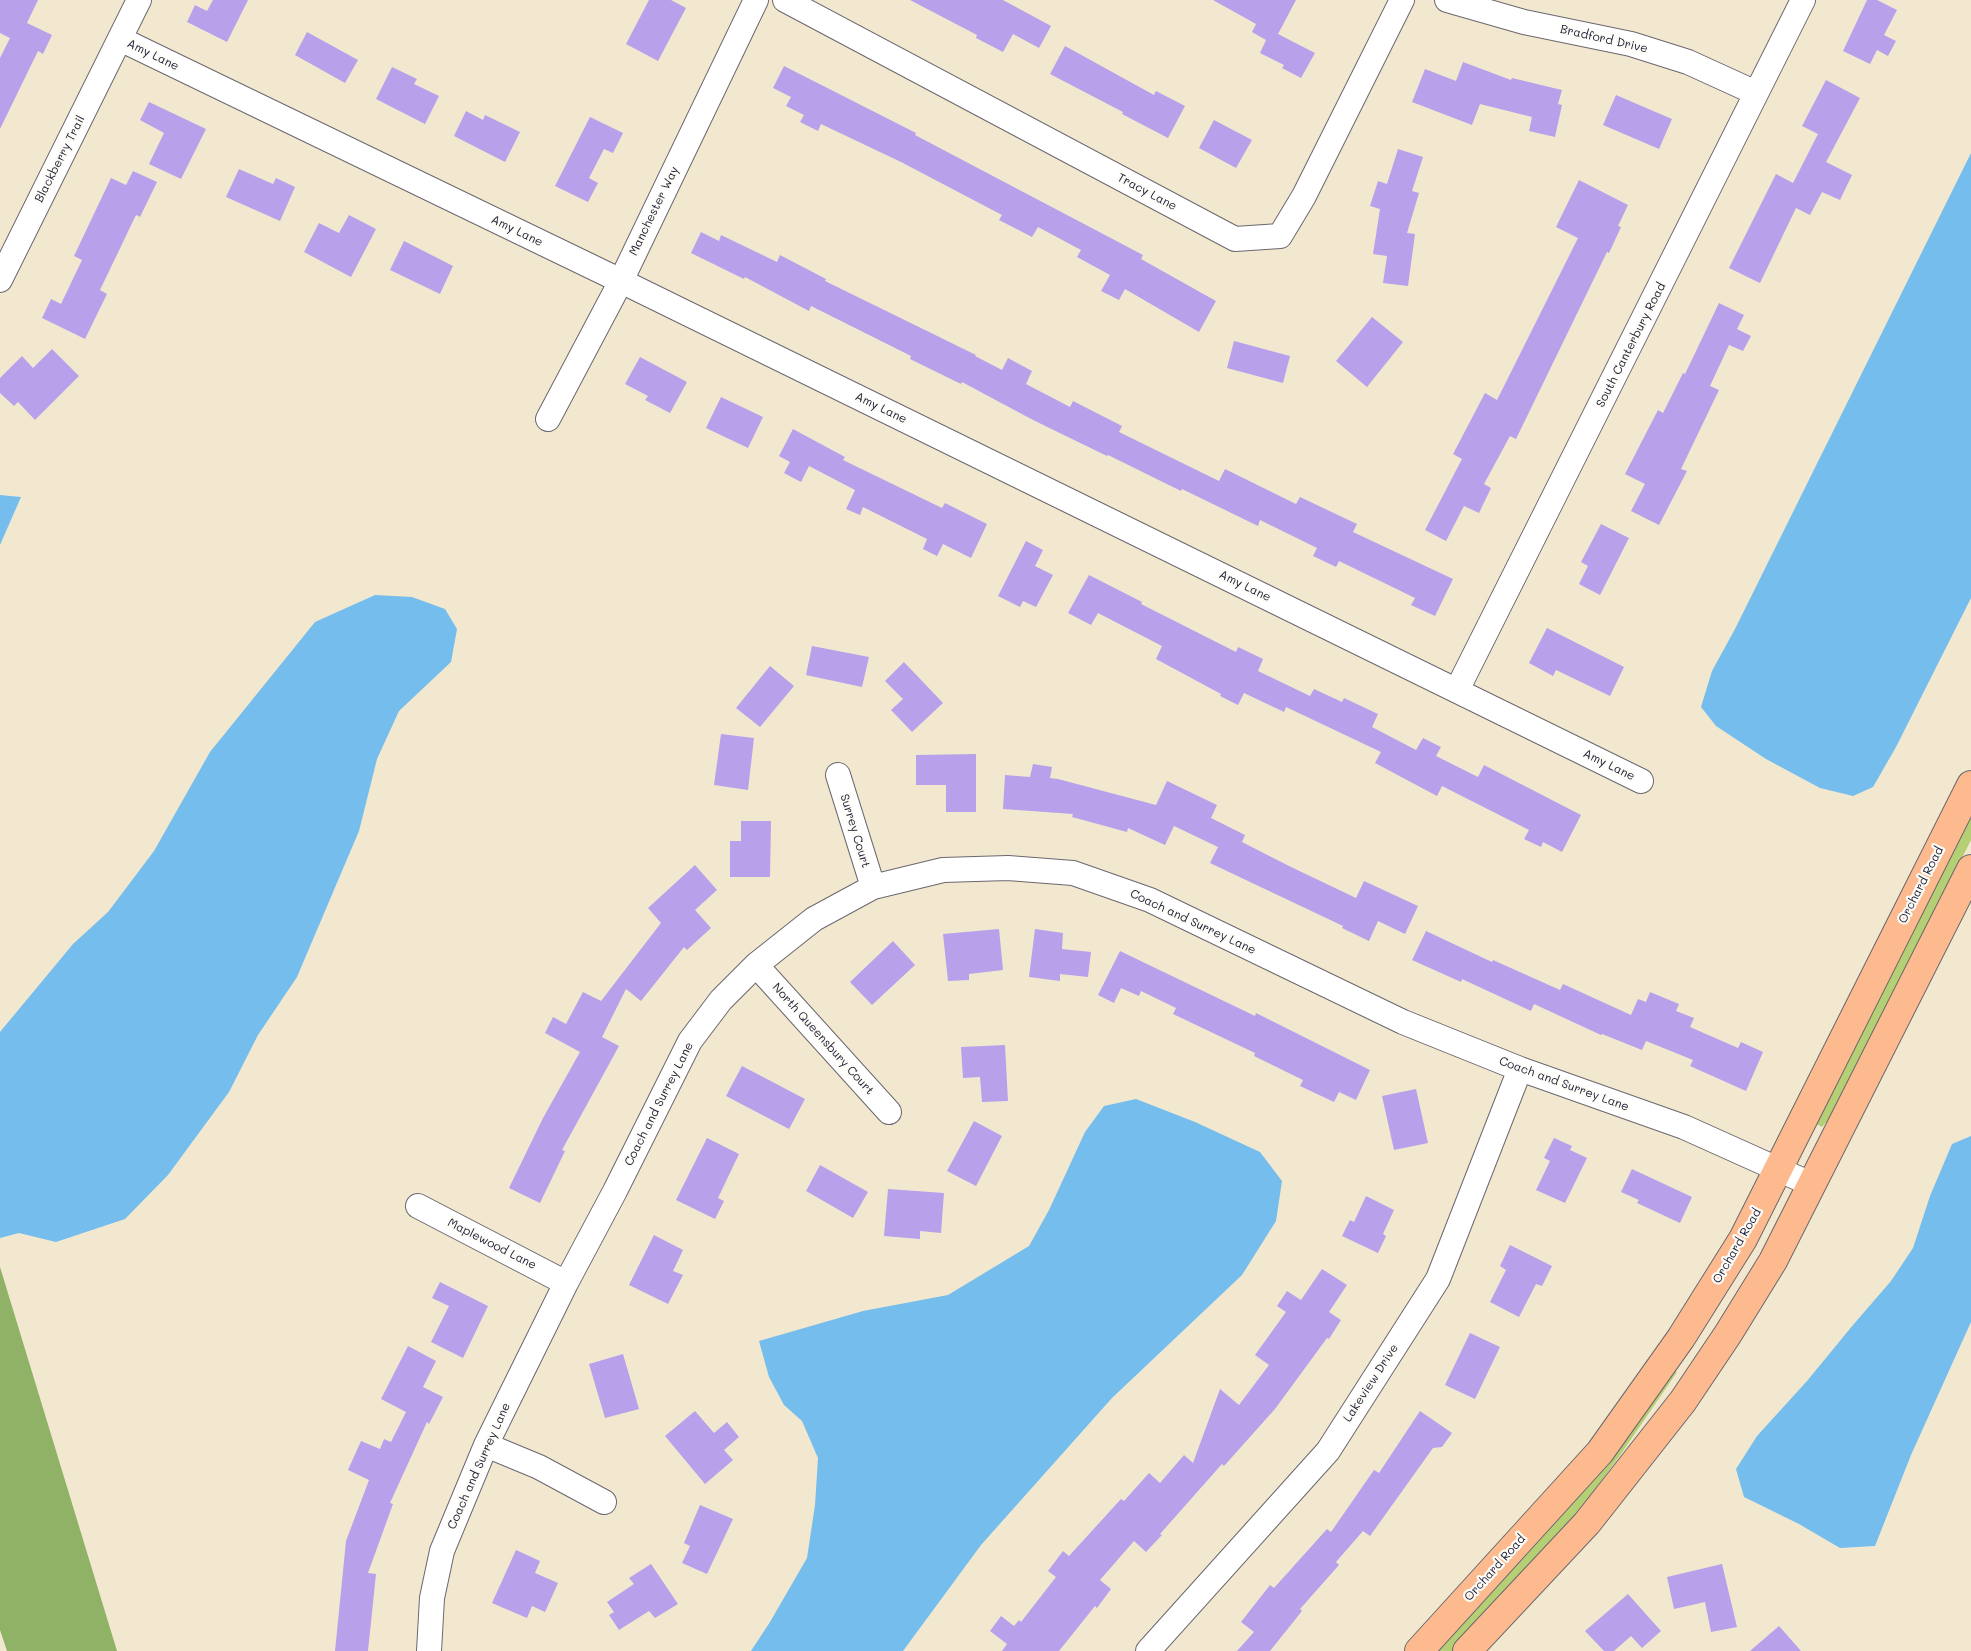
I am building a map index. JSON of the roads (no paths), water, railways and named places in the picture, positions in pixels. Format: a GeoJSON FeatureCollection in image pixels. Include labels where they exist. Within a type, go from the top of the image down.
{"type":"FeatureCollection","features":[{"type":"Feature","properties":{"kind":"main road","name":"Orchard Road"},"geometry":{"type":"LineString","coordinates":[[1419,1651],[1600,1452],[1682,1338],[1744,1240],[1971,785]]}},
{"type":"Feature","properties":{"kind":"main road"},"geometry":{"type":"LineString","coordinates":[[1467,1651],[1587,1523],[1683,1401],[1773,1261],[1971,869]]}},
{"type":"Feature","properties":{"kind":"street","name":"Blackberry Trail"},"geometry":{"type":"LineString","coordinates":[[0,280],[139,0]]}},
{"type":"Feature","properties":{"kind":"street","name":"Manchester Way"},"geometry":{"type":"LineString","coordinates":[[548,419],[621,281],[756,0]]}},
{"type":"Feature","properties":{"kind":"street","name":"Tracy Lane"},"geometry":{"type":"LineString","coordinates":[[785,0],[1236,239],[1280,236],[1304,196],[1402,0]]}},
{"type":"Feature","properties":{"kind":"street","name":"Bradford Drive"},"geometry":{"type":"LineString","coordinates":[[1447,0],[1524,22],[1631,44],[1688,62],[1756,93]]}},
{"type":"Feature","properties":{"kind":"street","name":"South Canterbury Road"},"geometry":{"type":"LineString","coordinates":[[1458,690],[1803,0]]}},
{"type":"Feature","properties":{"kind":"street","name":"Amy Lane"},"geometry":{"type":"LineString","coordinates":[[120,39],[621,281],[1641,781]]}},
{"type":"Feature","properties":{"kind":"street","name":"Surrey Court"},"geometry":{"type":"LineString","coordinates":[[838,776],[873,886]]}},
{"type":"Feature","properties":{"kind":"street","name":"Coach and Surrey Lane"},"geometry":{"type":"LineString","coordinates":[[429,1651],[432,1598],[442,1551],[486,1445],[566,1283],[615,1191],[690,1041],[721,1000],[756,965],[814,919],[873,886],[943,870],[1008,868],[1073,873],[1150,900],[1403,1022],[1520,1069],[1684,1127],[1812,1185]]}},
{"type":"Feature","properties":{"kind":"street","name":"North Queensbury Court"},"geometry":{"type":"LineString","coordinates":[[756,965],[889,1112]]}},
{"type":"Feature","properties":{"kind":"street","name":"Lakeview Drive"},"geometry":{"type":"LineString","coordinates":[[1148,1651],[1328,1451],[1433,1288],[1520,1069]]}},
{"type":"Feature","properties":{"kind":"street","name":"Maplewood Lane"},"geometry":{"type":"LineString","coordinates":[[418,1206],[566,1283]]}},
{"type":"Feature","properties":{"kind":"street"},"geometry":{"type":"LineString","coordinates":[[486,1445],[539,1467],[604,1502]]}},
{"type":"Feature","properties":{"kind":"water"},"geometry":{"type":"Polygon","coordinates":[[[1971,153],[1971,598],[1896,747],[1873,787],[1853,796],[1820,788],[1766,759],[1716,726],[1701,707],[1712,671],[1735,629],[1971,153]]]}},
{"type":"Feature","properties":{"kind":"water"},"geometry":{"type":"Polygon","coordinates":[[[0,495],[21,497],[0,545],[0,495]]]}},
{"type":"Feature","properties":{"kind":"water"},"geometry":{"type":"Polygon","coordinates":[[[375,595],[412,597],[445,609],[457,629],[451,662],[399,711],[377,759],[359,831],[297,977],[258,1035],[229,1092],[168,1175],[125,1219],[56,1242],[19,1233],[0,1238],[0,1032],[73,944],[108,912],[154,851],[210,752],[315,622],[375,595]]]}},
{"type":"Feature","properties":{"kind":"water"},"geometry":{"type":"Polygon","coordinates":[[[1136,1099],[1195,1122],[1260,1152],[1282,1181],[1276,1221],[1242,1275],[1112,1398],[981,1545],[903,1651],[751,1651],[807,1558],[815,1505],[818,1458],[802,1421],[784,1405],[769,1377],[759,1341],[863,1311],[948,1295],[1029,1246],[1049,1210],[1085,1132],[1104,1106],[1136,1099]]]}},
{"type":"Feature","properties":{"kind":"water"},"geometry":{"type":"Polygon","coordinates":[[[1971,1136],[1971,1322],[1911,1455],[1875,1546],[1840,1548],[1799,1524],[1744,1497],[1736,1469],[1757,1436],[1807,1381],[1891,1281],[1913,1248],[1930,1196],[1952,1144],[1971,1136]]]}}]}
